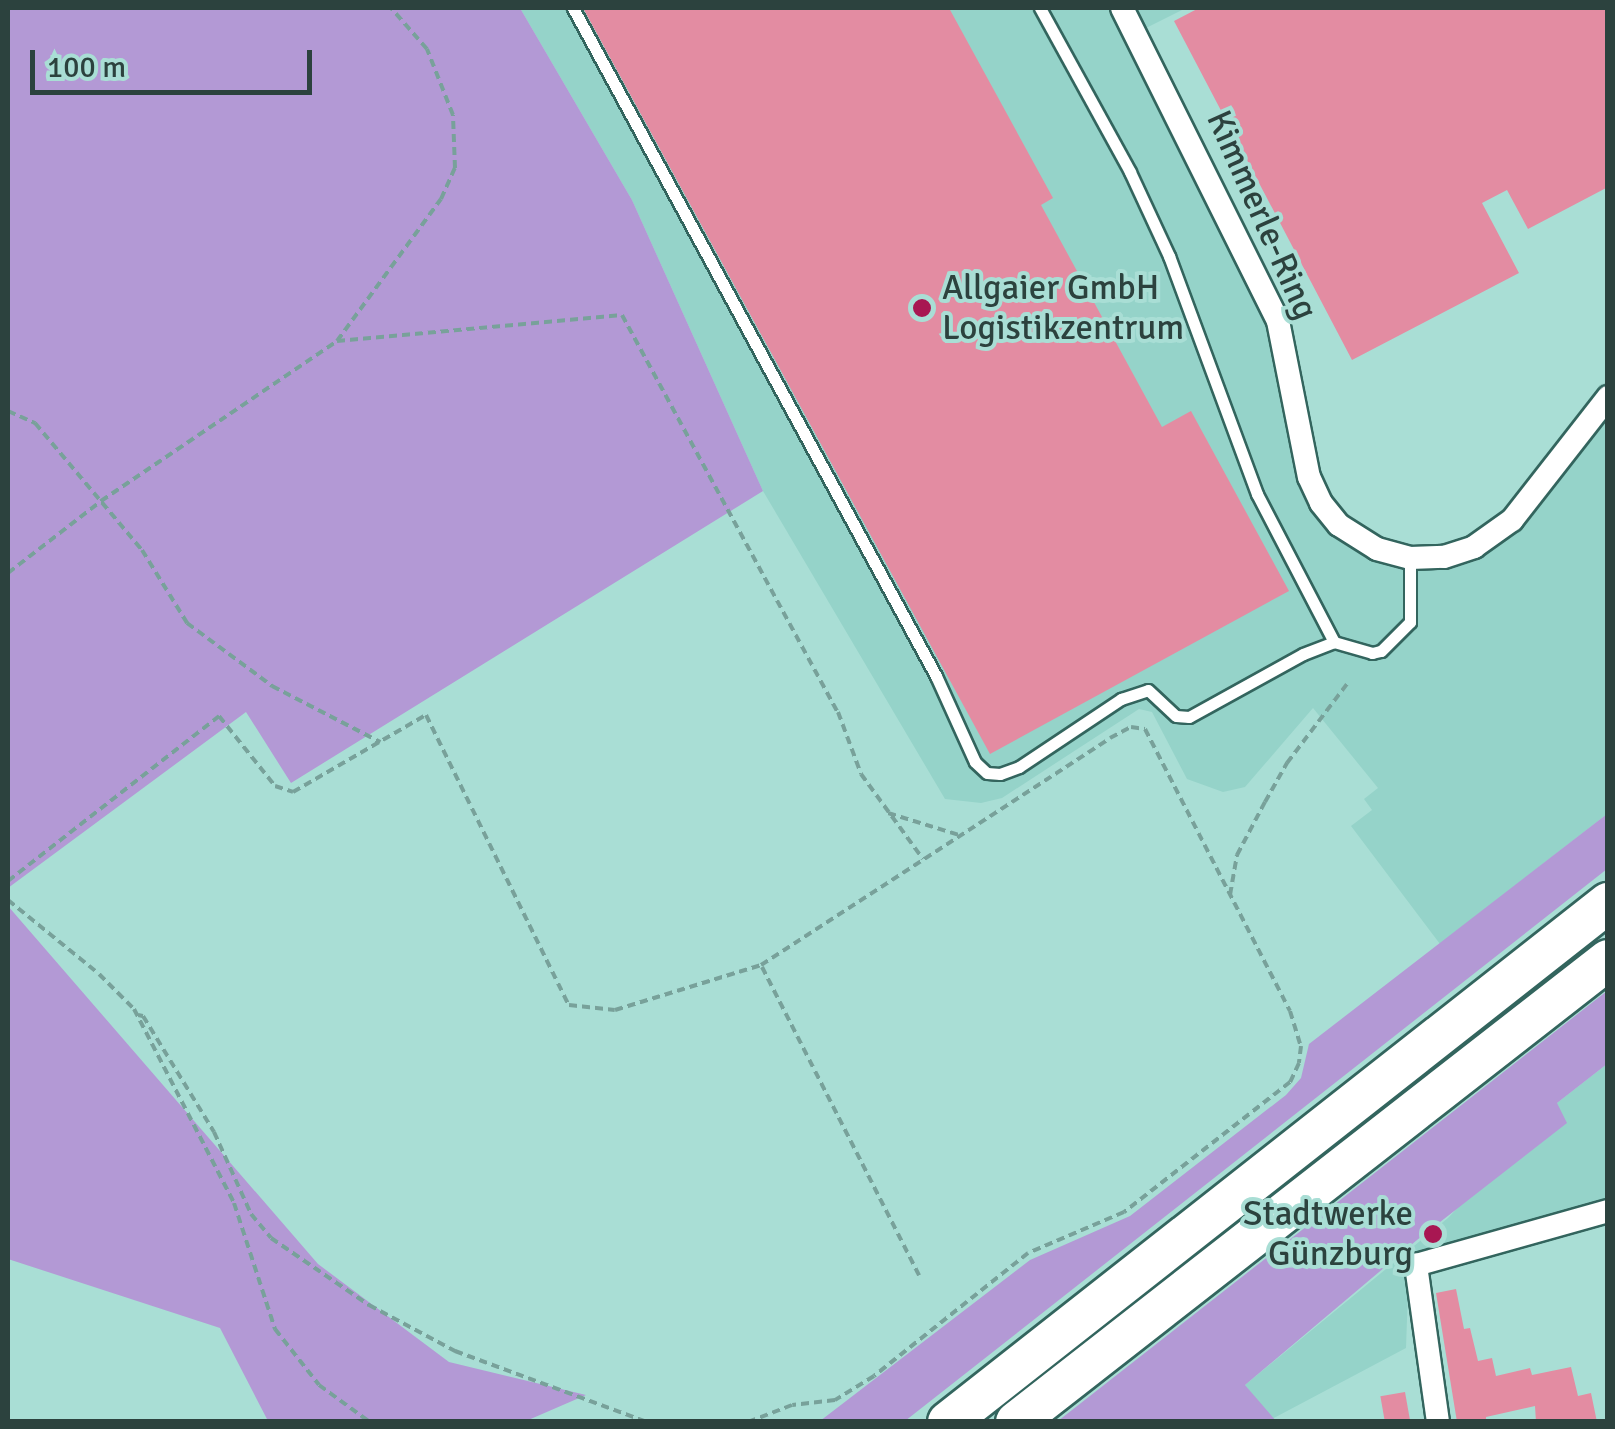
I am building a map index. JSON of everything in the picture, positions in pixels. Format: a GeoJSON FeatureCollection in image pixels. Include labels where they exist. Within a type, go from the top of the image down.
{"type":"FeatureCollection","features":[{"type":"Feature","properties":{"kind":"highway"},"geometry":{"type":"LineString","coordinates":[[948,1422],[1608,903]]}},
{"type":"Feature","properties":{"kind":"highway"},"geometry":{"type":"LineString","coordinates":[[1016,1422],[1608,960]]}},
{"type":"Feature","properties":{"kind":"street","name":"Kimmerle-Ring"},"geometry":{"type":"LineString","coordinates":[[1122,8],[1278,321],[1309,477],[1321,503],[1339,525],[1362,541],[1410,558],[1460,553],[1500,531],[1608,397]]}},
{"type":"Feature","properties":{"kind":"street"},"geometry":{"type":"LineString","coordinates":[[1438,1422],[1416,1266],[1608,1211]]}},
{"type":"Feature","properties":{"kind":"lane"},"geometry":{"type":"LineString","coordinates":[[573,8],[936,676],[975,762],[988,773],[1000,774],[1019,767],[1121,700],[1148,690],[1176,716],[1189,717],[1303,654],[1334,642],[1372,654],[1396,640],[1410,622],[1410,558]]}},
{"type":"Feature","properties":{"kind":"lane"},"geometry":{"type":"LineString","coordinates":[[1040,8],[1130,172],[1170,256],[1257,494],[1334,642]]}},
{"type":"Feature","properties":{"kind":"path"},"geometry":{"type":"LineString","coordinates":[[8,573],[101,501],[336,340],[441,200],[455,168],[452,115],[427,50],[391,8]]}},
{"type":"Feature","properties":{"kind":"path"},"geometry":{"type":"LineString","coordinates":[[336,340],[622,314],[838,712],[861,774],[923,859]]}},
{"type":"Feature","properties":{"kind":"path"},"geometry":{"type":"LineString","coordinates":[[8,411],[36,423],[142,550],[187,623],[272,686],[380,742]]}},
{"type":"Feature","properties":{"kind":"path"},"geometry":{"type":"LineString","coordinates":[[1230,900],[1236,856],[1265,802],[1287,763],[1347,684]]}},
{"type":"Feature","properties":{"kind":"path"},"geometry":{"type":"LineString","coordinates":[[8,881],[219,716],[275,786],[293,792],[426,715],[569,1005],[616,1010],[761,965],[1110,738],[1132,727],[1145,729],[1290,1011],[1301,1046],[1300,1063],[1290,1082],[1124,1212],[1028,1253],[874,1376],[835,1400],[792,1404],[748,1422]]}},
{"type":"Feature","properties":{"kind":"path"},"geometry":{"type":"LineString","coordinates":[[888,813],[960,835]]}},
{"type":"Feature","properties":{"kind":"path"},"geometry":{"type":"LineString","coordinates":[[8,900],[99,974],[138,1015],[234,1203],[275,1329],[319,1384],[370,1422]]}},
{"type":"Feature","properties":{"kind":"path"},"geometry":{"type":"LineString","coordinates":[[761,965],[919,1275]]}},
{"type":"Feature","properties":{"kind":"path"},"geometry":{"type":"LineString","coordinates":[[138,1015],[144,1016],[214,1132],[251,1214],[271,1238],[369,1305],[455,1352],[647,1422]]}},
{"type":"Feature","properties":{"kind":"shaded area"},"geometry":{"type":"Polygon","coordinates":[[[8,8],[520,8],[632,200],[763,491],[291,783],[246,712],[8,888],[8,8]]]}},
{"type":"Feature","properties":{"kind":"shaded area"},"geometry":{"type":"Polygon","coordinates":[[[520,8],[1186,8],[1128,37],[1267,314],[1324,524],[1335,536],[1366,557],[1401,569],[1446,570],[1476,561],[1520,529],[1607,421],[1607,814],[1440,944],[1351,826],[1372,810],[1364,799],[1378,788],[1313,708],[1245,787],[1223,792],[1187,779],[1152,712],[1139,709],[1002,798],[981,803],[945,799],[763,491],[632,200],[520,8]]]}},
{"type":"Feature","properties":{"kind":"shaded area"},"geometry":{"type":"Polygon","coordinates":[[[1607,814],[1607,869],[905,1421],[820,1421],[1030,1260],[1130,1216],[1286,1095],[1301,1078],[1309,1044],[1607,814]]]}},
{"type":"Feature","properties":{"kind":"shaded area"},"geometry":{"type":"Polygon","coordinates":[[[8,906],[318,1264],[449,1362],[586,1395],[526,1421],[268,1421],[220,1328],[8,1259],[8,906]]]}},
{"type":"Feature","properties":{"kind":"shaded area"},"geometry":{"type":"Polygon","coordinates":[[[1607,991],[1607,1064],[1557,1103],[1567,1123],[1417,1240],[1245,1385],[1276,1421],[1058,1421],[1607,991]]]}},
{"type":"Feature","properties":{"kind":"shaded area"},"geometry":{"type":"Polygon","coordinates":[[[1607,1064],[1607,1204],[1409,1261],[1406,1348],[1272,1419],[1245,1385],[1448,1218],[1557,1103],[1607,1064]]]}},
{"type":"Feature","properties":{"kind":"building","name":"Allgaier GmbH Logistikzentrum"},"geometry":{"type":"Polygon","coordinates":[[[583,8],[949,8],[1053,198],[1041,205],[1162,427],[1191,411],[1289,591],[990,754],[583,8]]]}},
{"type":"Feature","properties":{"kind":"building"},"geometry":{"type":"Polygon","coordinates":[[[1199,8],[1608,8],[1608,187],[1528,229],[1507,190],[1482,203],[1519,273],[1352,360],[1174,21],[1199,8]]]}},
{"type":"Feature","properties":{"kind":"building"},"geometry":{"type":"Polygon","coordinates":[[[1456,1289],[1464,1329],[1470,1328],[1478,1361],[1492,1358],[1496,1376],[1530,1368],[1532,1375],[1571,1367],[1578,1396],[1591,1393],[1597,1422],[1536,1422],[1535,1406],[1486,1417],[1486,1422],[1457,1422],[1436,1293],[1456,1289]]]}},
{"type":"Feature","properties":{"kind":"building"},"geometry":{"type":"Polygon","coordinates":[[[1405,1392],[1410,1420],[1385,1422],[1380,1396],[1405,1392]]]}},
{"type":"Feature","properties":{"kind":"place","name":"Allgaier GmbH Logistikzentrum"},"geometry":{"type":"Point","coordinates":[922,308]}},
{"type":"Feature","properties":{"kind":"place","name":"Stadtwerke Günzburg"},"geometry":{"type":"Point","coordinates":[1433,1234]}}]}
